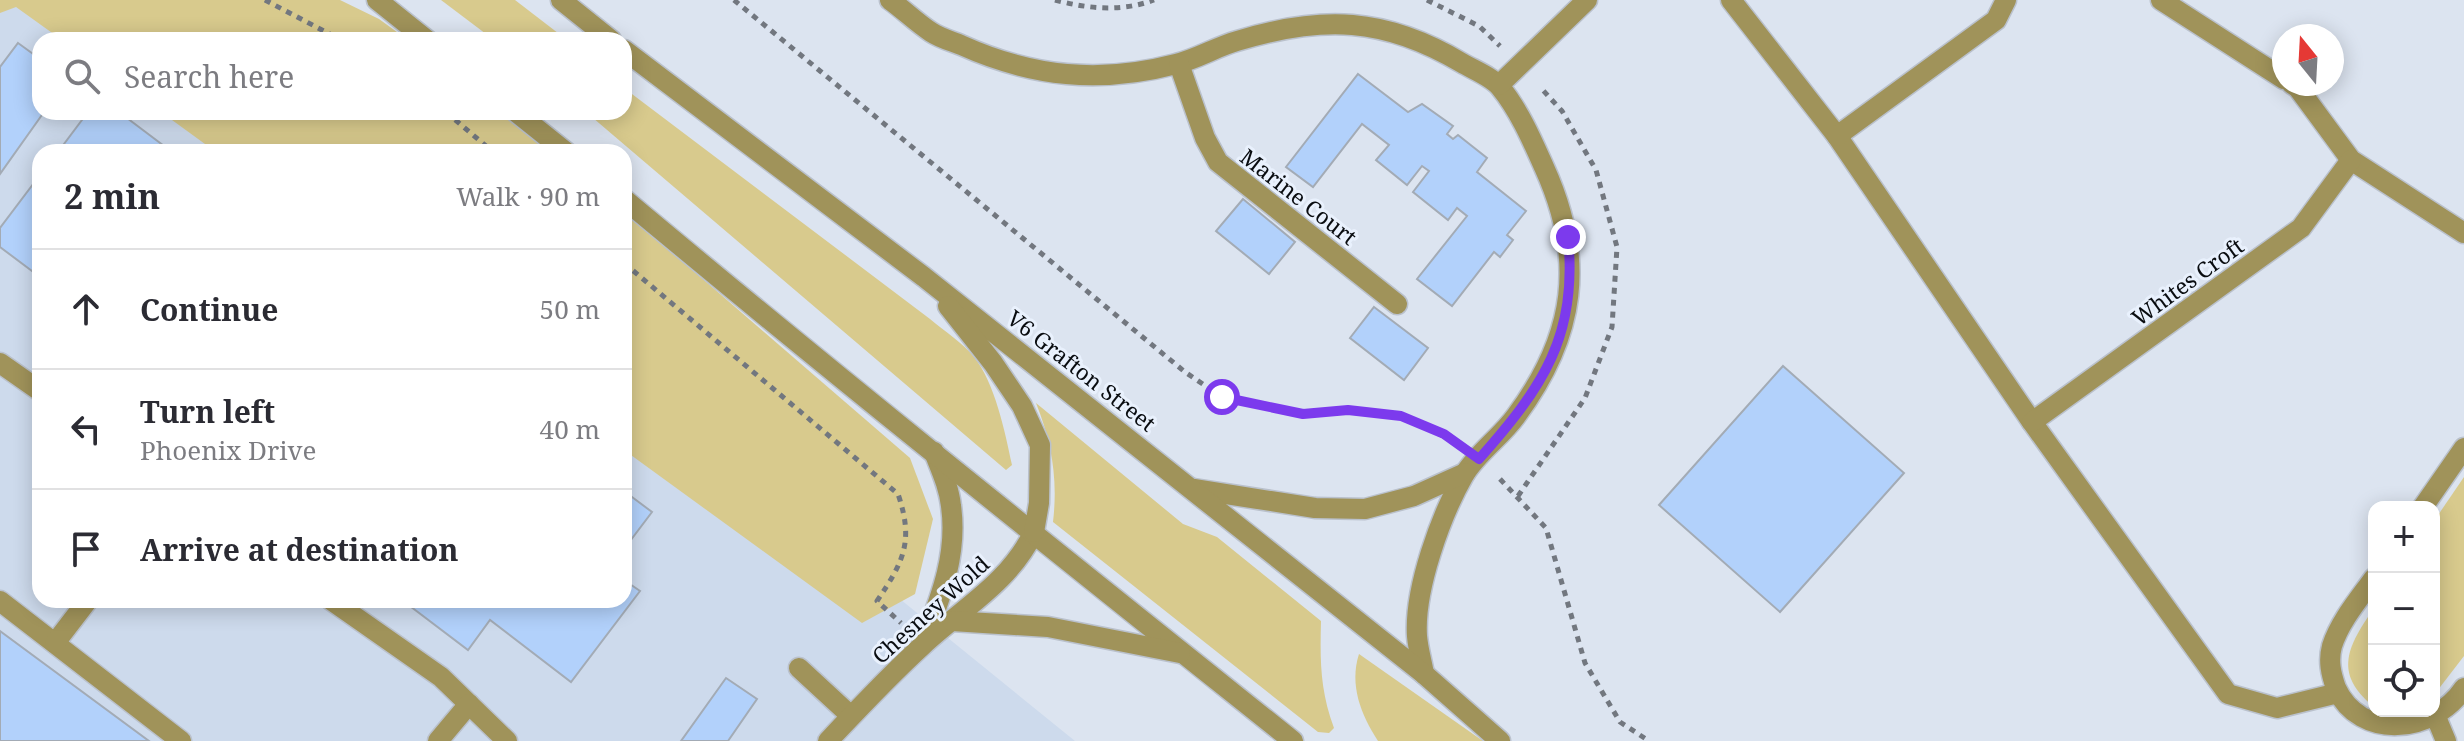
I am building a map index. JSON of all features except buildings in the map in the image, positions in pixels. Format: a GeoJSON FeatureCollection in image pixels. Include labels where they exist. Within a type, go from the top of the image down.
{"type":"FeatureCollection","features":[{"type":"Feature","properties":{"kind":"street"},"geometry":{"type":"LineString","coordinates":[[377,0],[417,32]]}},
{"type":"Feature","properties":{"kind":"street"},"geometry":{"type":"LineString","coordinates":[[561,0],[601,32]]}},
{"type":"Feature","properties":{"kind":"street"},"geometry":{"type":"LineString","coordinates":[[890,0],[932,33],[997,62],[1066,75],[1120,75],[1179,64],[1233,42],[1279,29],[1320,24],[1364,24],[1411,37],[1499,85],[1532,141],[1554,188],[1568,237],[1571,271],[1568,312],[1555,353],[1535,389],[1514,419],[1472,466],[1431,550],[1419,604],[1417,635],[1424,674]]}},
{"type":"Feature","properties":{"kind":"street"},"geometry":{"type":"LineString","coordinates":[[1499,85],[1587,0]]}},
{"type":"Feature","properties":{"kind":"street"},"geometry":{"type":"LineString","coordinates":[[1731,0],[1837,136],[2032,422],[2228,694],[2277,708],[2338,693]]}},
{"type":"Feature","properties":{"kind":"street"},"geometry":{"type":"LineString","coordinates":[[1837,136],[1996,20],[2006,0]]}},
{"type":"Feature","properties":{"kind":"street"},"geometry":{"type":"LineString","coordinates":[[2161,0],[2272,71]]}},
{"type":"Feature","properties":{"kind":"street","name":"V6 Grafton Street"},"geometry":{"type":"LineString","coordinates":[[632,56],[924,277],[1194,489],[1424,674],[1500,741]]}},
{"type":"Feature","properties":{"kind":"street","name":"Marine Court"},"geometry":{"type":"LineString","coordinates":[[1179,64],[1205,138],[1218,162],[1397,304]]}},
{"type":"Feature","properties":{"kind":"street"},"geometry":{"type":"LineString","coordinates":[[2304,96],[2351,160],[2464,233]]}},
{"type":"Feature","properties":{"kind":"street"},"geometry":{"type":"LineString","coordinates":[[526,120],[556,144]]}},
{"type":"Feature","properties":{"kind":"street","name":"Whites Croft"},"geometry":{"type":"LineString","coordinates":[[2032,422],[2301,228],[2351,160]]}},
{"type":"Feature","properties":{"kind":"street"},"geometry":{"type":"LineString","coordinates":[[632,206],[832,373],[1293,741]]}},
{"type":"Feature","properties":{"kind":"street"},"geometry":{"type":"LineString","coordinates":[[924,277],[993,363],[1022,406],[1040,445],[1039,503],[1034,532]]}},
{"type":"Feature","properties":{"kind":"street"},"geometry":{"type":"LineString","coordinates":[[0,363],[32,385]]}},
{"type":"Feature","properties":{"kind":"street"},"geometry":{"type":"LineString","coordinates":[[2427,501],[2464,448]]}},
{"type":"Feature","properties":{"kind":"street"},"geometry":{"type":"LineString","coordinates":[[923,644],[945,585],[952,549],[952,507],[934,452]]}},
{"type":"Feature","properties":{"kind":"street"},"geometry":{"type":"LineString","coordinates":[[1194,489],[1315,508],[1365,509],[1414,496],[1472,466]]}},
{"type":"Feature","properties":{"kind":"street","name":"Chesney Wold"},"geometry":{"type":"LineString","coordinates":[[828,741],[923,644],[983,596],[1022,558],[1034,532]]}},
{"type":"Feature","properties":{"kind":"street"},"geometry":{"type":"LineString","coordinates":[[2368,586],[2340,626],[2332,648],[2330,671],[2338,693],[2350,711],[2368,724],[2385,729],[2412,728],[2436,717],[2446,741]]}},
{"type":"Feature","properties":{"kind":"street"},"geometry":{"type":"LineString","coordinates":[[0,601],[181,741]]}},
{"type":"Feature","properties":{"kind":"street"},"geometry":{"type":"LineString","coordinates":[[55,643],[82,608]]}},
{"type":"Feature","properties":{"kind":"street"},"geometry":{"type":"LineString","coordinates":[[342,608],[441,677],[507,741]]}},
{"type":"Feature","properties":{"kind":"street"},"geometry":{"type":"LineString","coordinates":[[952,621],[1048,627],[1184,654]]}},
{"type":"Feature","properties":{"kind":"street"},"geometry":{"type":"LineString","coordinates":[[799,668],[851,716]]}},
{"type":"Feature","properties":{"kind":"street"},"geometry":{"type":"LineString","coordinates":[[2440,713],[2464,688]]}},
{"type":"Feature","properties":{"kind":"street"},"geometry":{"type":"LineString","coordinates":[[438,741],[469,704]]}},
{"type":"Feature","properties":{"kind":"path"},"geometry":{"type":"LineString","coordinates":[[265,0],[326,32]]}},
{"type":"Feature","properties":{"kind":"path"},"geometry":{"type":"LineString","coordinates":[[734,0],[1185,372],[1222,397],[1303,414],[1348,410],[1401,416],[1444,434],[1472,466],[1518,496],[1546,528],[1585,663],[1620,722],[1649,741]]}},
{"type":"Feature","properties":{"kind":"path"},"geometry":{"type":"LineString","coordinates":[[1055,0],[1085,8],[1134,7],[1154,0]]}},
{"type":"Feature","properties":{"kind":"path"},"geometry":{"type":"LineString","coordinates":[[455,120],[484,144]]}},
{"type":"Feature","properties":{"kind":"path"},"geometry":{"type":"LineString","coordinates":[[632,270],[898,494],[906,519],[907,540],[893,578],[877,601]]}},
{"type":"Feature","properties":{"kind":"shaded area"},"geometry":{"type":"Polygon","coordinates":[[[0,0],[94,32],[32,32],[32,120],[233,120],[267,144],[32,144],[32,608],[632,608],[632,399],[784,505],[1075,741],[0,741],[0,0]]]}},
{"type":"Feature","properties":{"kind":"shaded area"},"geometry":{"type":"Polygon","coordinates":[[[0,0],[340,0],[379,19],[397,32],[51,32],[16,7],[0,13],[0,0]]]}},
{"type":"Feature","properties":{"kind":"shaded area"},"geometry":{"type":"Polygon","coordinates":[[[441,0],[515,0],[557,32],[483,32],[441,0]]]}},
{"type":"Feature","properties":{"kind":"shaded area"},"geometry":{"type":"Polygon","coordinates":[[[632,94],[964,347],[988,380],[1012,465],[1006,470],[632,151],[632,144],[624,144],[595,120],[632,120],[632,94]]]}},
{"type":"Feature","properties":{"kind":"shaded area"},"geometry":{"type":"Polygon","coordinates":[[[172,120],[514,120],[543,144],[205,144],[172,120]]]}},
{"type":"Feature","properties":{"kind":"shaded area"},"geometry":{"type":"Polygon","coordinates":[[[632,218],[910,458],[933,519],[915,594],[862,623],[632,456],[632,218]]]}},
{"type":"Feature","properties":{"kind":"shaded area"},"geometry":{"type":"Polygon","coordinates":[[[1036,403],[1183,524],[1217,537],[1321,621],[1322,675],[1334,728],[1329,733],[1318,732],[1053,522],[1055,491],[1052,461],[1036,403]]]}},
{"type":"Feature","properties":{"kind":"shaded area"},"geometry":{"type":"Polygon","coordinates":[[[2464,477],[2464,656],[2440,687],[2440,573],[2440,512],[2464,477]]]}},
{"type":"Feature","properties":{"kind":"shaded area"},"geometry":{"type":"Polygon","coordinates":[[[2368,618],[2368,701],[2353,683],[2349,671],[2348,659],[2368,618]]]}},
{"type":"Feature","properties":{"kind":"shaded area"},"geometry":{"type":"Polygon","coordinates":[[[1359,654],[1483,741],[1378,741],[1358,699],[1355,677],[1359,654]]]}},
{"type":"Feature","properties":{"kind":"route"},"geometry":{"type":"LineString","coordinates":[[1222,397],[1303,414],[1348,410],[1401,416],[1444,434],[1479,459],[1514,419],[1555,353],[1568,312],[1571,271],[1568,237]]}}]}
